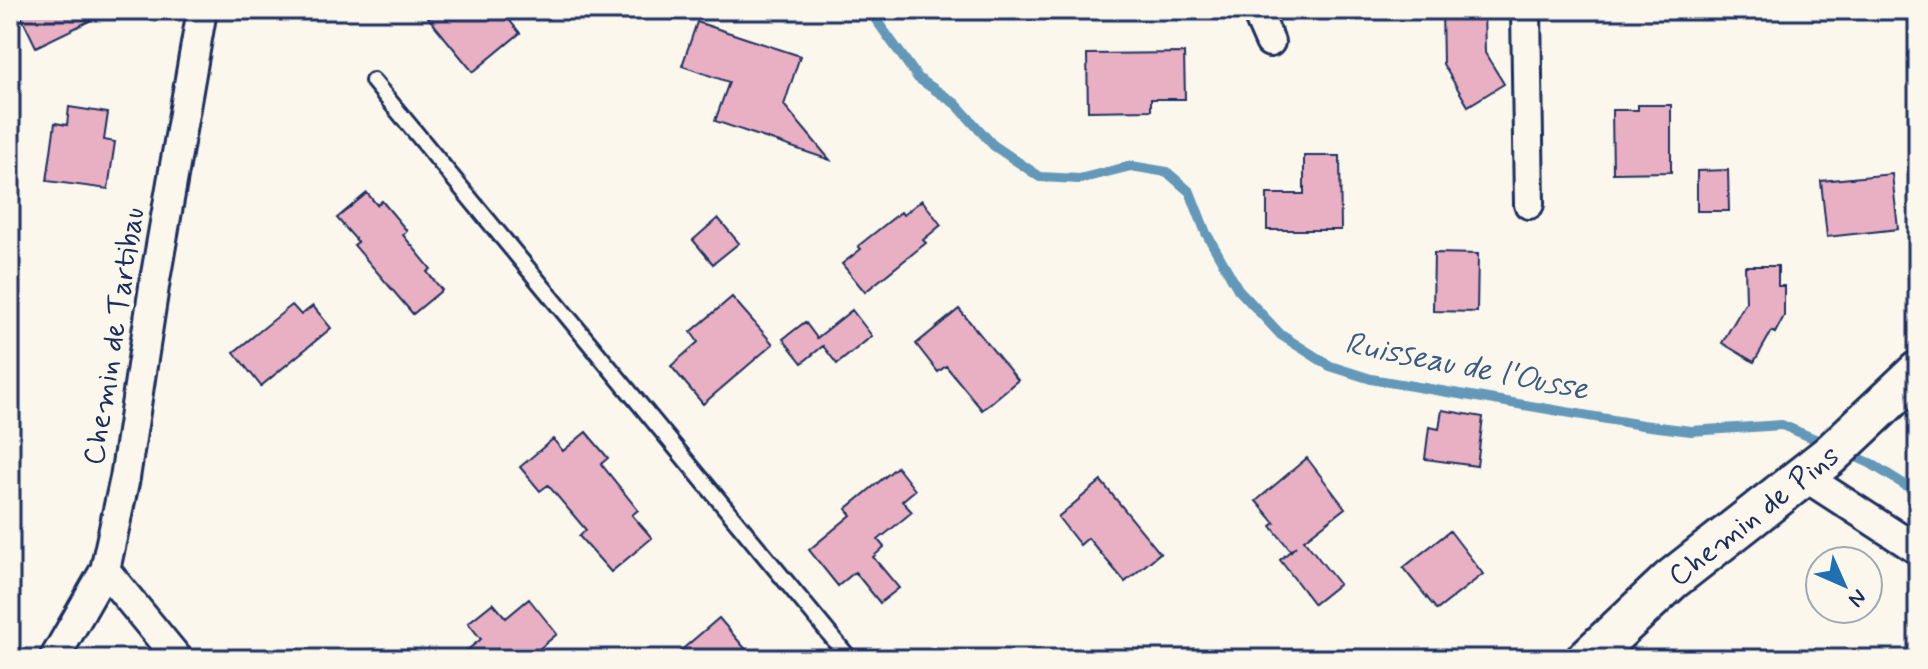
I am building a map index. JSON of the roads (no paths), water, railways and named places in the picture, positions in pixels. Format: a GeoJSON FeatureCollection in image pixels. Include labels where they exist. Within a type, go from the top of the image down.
{"type":"FeatureCollection","features":[{"type":"Feature","properties":{"kind":"street","name":"Chemin de Tartibau"},"geometry":{"type":"LineString","coordinates":[[54,659],[105,570],[125,478],[155,280],[202,10]]}},
{"type":"Feature","properties":{"kind":"street"},"geometry":{"type":"LineString","coordinates":[[1256,10],[1270,42]]}},
{"type":"Feature","properties":{"kind":"street"},"geometry":{"type":"LineString","coordinates":[[1526,10],[1529,204]]}},
{"type":"Feature","properties":{"kind":"street","name":"Chemin de Pins"},"geometry":{"type":"LineString","coordinates":[[1587,659],[1671,580],[1830,454],[1918,372]]}},
{"type":"Feature","properties":{"kind":"street"},"geometry":{"type":"LineString","coordinates":[[1830,454],[1918,550]]}},
{"type":"Feature","properties":{"kind":"street"},"geometry":{"type":"LineString","coordinates":[[105,570],[178,659]]}},
{"type":"Feature","properties":{"kind":"lane"},"geometry":{"type":"LineString","coordinates":[[373,81],[850,659]]}},
{"type":"Feature","properties":{"kind":"waterway","name":"Ruisseau de l'Ousse"},"geometry":{"type":"LineString","coordinates":[[869,10],[918,78],[956,104],[993,145],[1040,177],[1079,179],[1131,166],[1167,172],[1190,192],[1206,233],[1238,289],[1281,335],[1330,366],[1371,379],[1642,425],[1691,431],[1782,425],[1827,444]]}},
{"type":"Feature","properties":{"kind":"waterway","name":"Ruisseau de l'Ousse"},"geometry":{"type":"LineString","coordinates":[[1845,452],[1870,463],[1918,493]]}}]}
